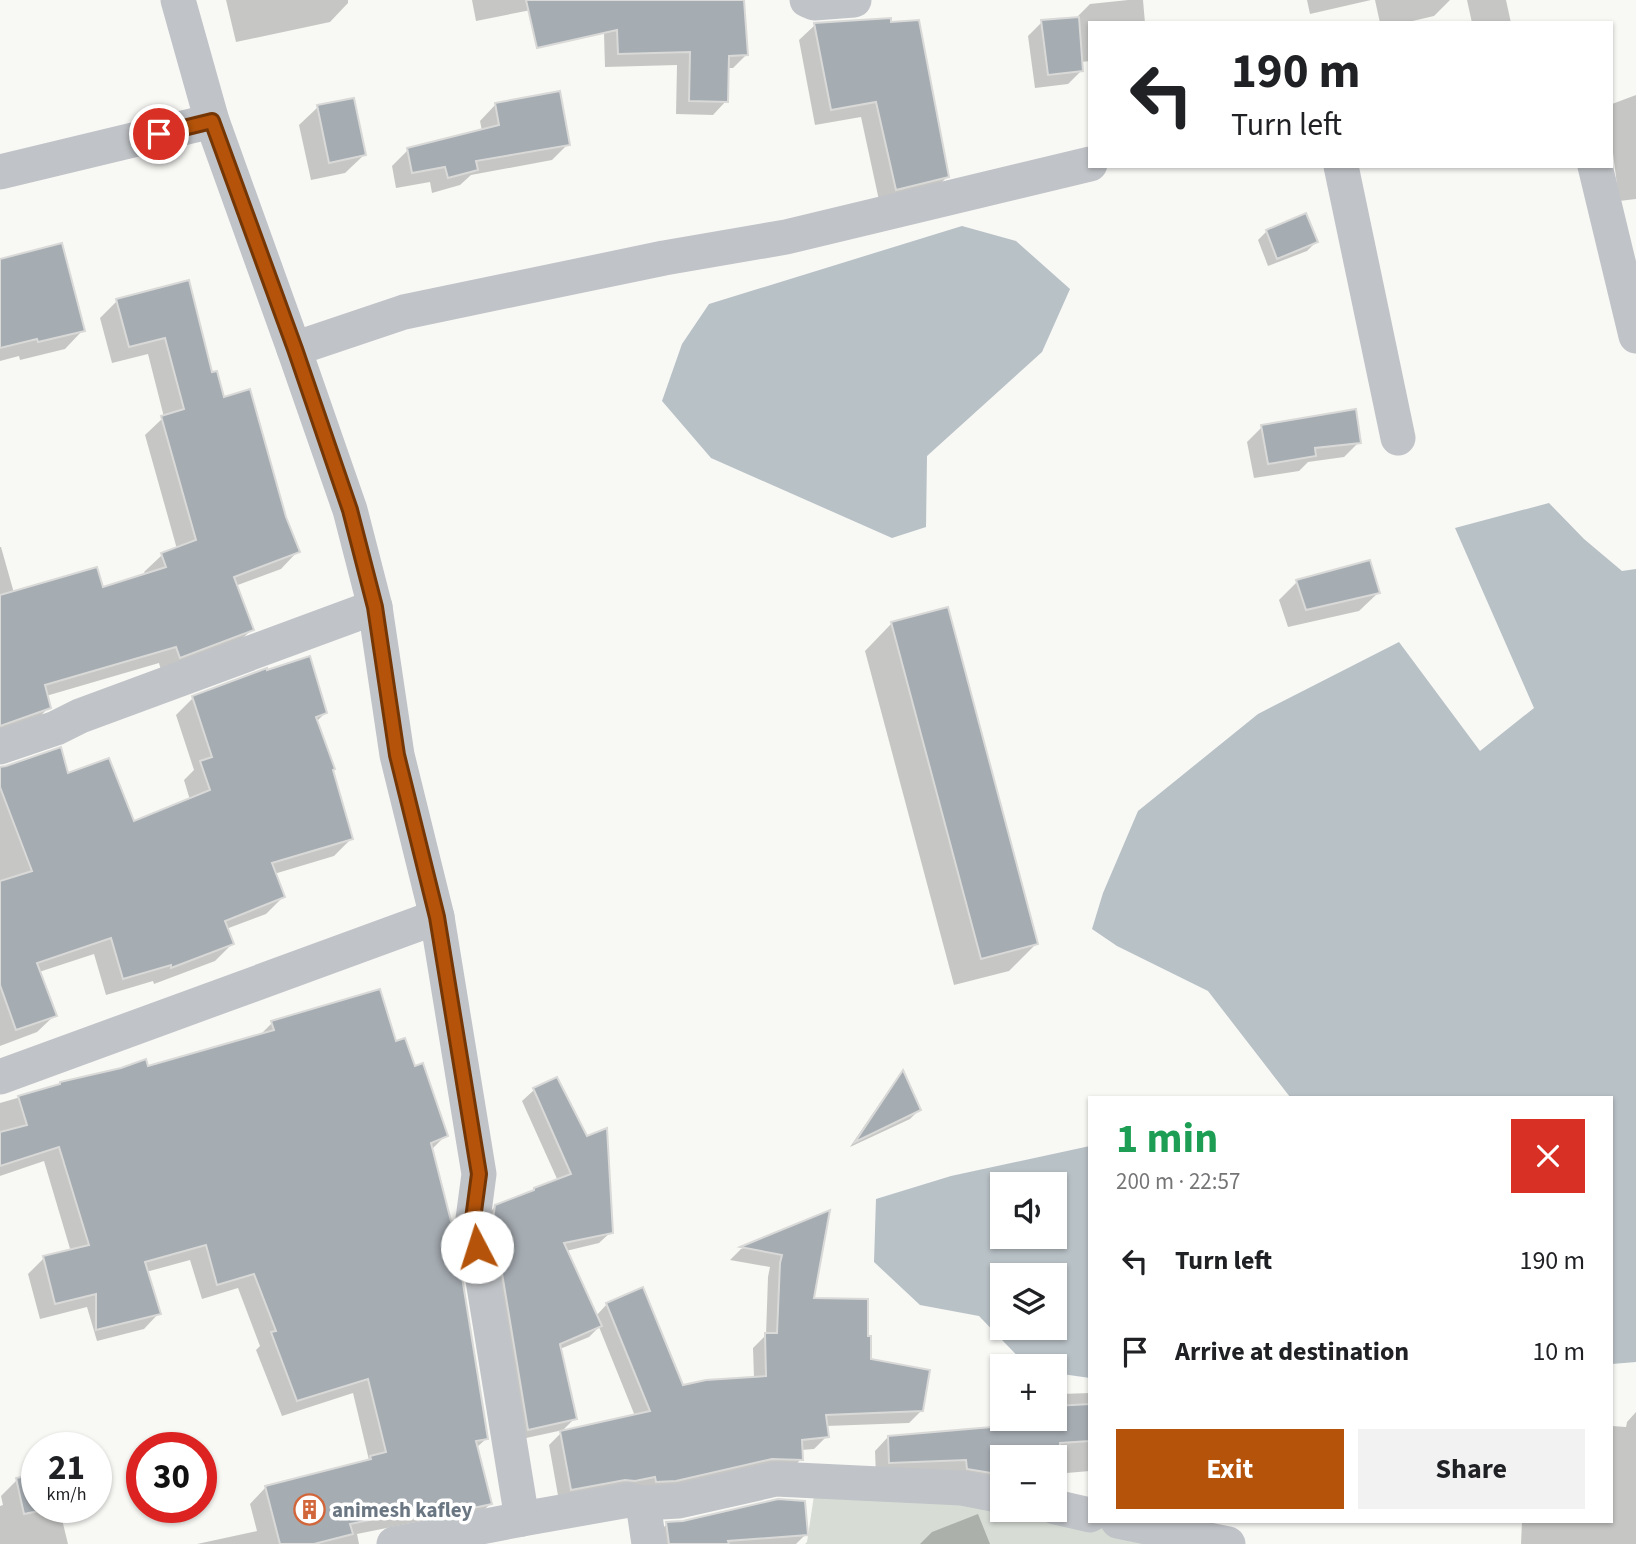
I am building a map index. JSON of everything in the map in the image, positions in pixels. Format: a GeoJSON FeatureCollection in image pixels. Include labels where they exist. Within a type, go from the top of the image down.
{"type":"FeatureCollection","features":[{"type":"Feature","properties":{"kind":"street"},"geometry":{"type":"LineString","coordinates":[[178,0],[212,121],[350,510],[375,607],[397,755],[437,917],[479,1174],[473,1219],[522,1518]]}},
{"type":"Feature","properties":{"kind":"street"},"geometry":{"type":"LineString","coordinates":[[807,0],[814,3],[855,0]]}},
{"type":"Feature","properties":{"kind":"street"},"geometry":{"type":"LineString","coordinates":[[0,172],[212,121]]}},
{"type":"Feature","properties":{"kind":"street"},"geometry":{"type":"LineString","coordinates":[[295,349],[404,312],[664,258],[786,237],[1088,164]]}},
{"type":"Feature","properties":{"kind":"street"},"geometry":{"type":"LineString","coordinates":[[1341,168],[1398,438]]}},
{"type":"Feature","properties":{"kind":"street"},"geometry":{"type":"LineString","coordinates":[[1595,168],[1636,336]]}},
{"type":"Feature","properties":{"kind":"street"},"geometry":{"type":"LineString","coordinates":[[0,747],[375,607]]}},
{"type":"Feature","properties":{"kind":"street"},"geometry":{"type":"LineString","coordinates":[[0,1077],[437,917]]}},
{"type":"Feature","properties":{"kind":"street"},"geometry":{"type":"LineString","coordinates":[[394,1544],[629,1500],[643,1503],[680,1500],[776,1479],[962,1488],[990,1493]]}},
{"type":"Feature","properties":{"kind":"street"},"geometry":{"type":"LineString","coordinates":[[643,1503],[649,1544]]}},
{"type":"Feature","properties":{"kind":"street"},"geometry":{"type":"LineString","coordinates":[[1067,1510],[1088,1515]]}},
{"type":"Feature","properties":{"kind":"street"},"geometry":{"type":"LineString","coordinates":[[1128,1523],[1228,1544]]}},
{"type":"Feature","properties":{"kind":"shaded area"},"geometry":{"type":"Polygon","coordinates":[[[962,226],[1016,241],[1070,289],[1042,352],[927,456],[926,527],[892,538],[711,458],[662,401],[682,344],[709,304],[962,226]]]}},
{"type":"Feature","properties":{"kind":"shaded area"},"geometry":{"type":"Polygon","coordinates":[[[1549,503],[1584,539],[1622,571],[1636,569],[1636,1362],[1613,1364],[1613,1096],[1289,1096],[1208,991],[1117,946],[1092,929],[1103,893],[1138,811],[1258,714],[1399,642],[1480,751],[1534,708],[1455,528],[1549,503]]]}},
{"type":"Feature","properties":{"kind":"shaded area"},"geometry":{"type":"Polygon","coordinates":[[[1088,1146],[1088,1378],[1067,1375],[1067,1354],[1016,1354],[1002,1340],[1067,1340],[1067,1263],[990,1263],[990,1327],[979,1316],[920,1305],[874,1262],[876,1199],[951,1176],[1088,1146]]]}},
{"type":"Feature","properties":{"kind":"shaded area"},"geometry":{"type":"Polygon","coordinates":[[[815,1489],[957,1497],[990,1506],[990,1522],[1067,1522],[1067,1516],[1194,1544],[805,1544],[815,1489]]]}},
{"type":"Feature","properties":{"kind":"building"},"geometry":{"type":"Polygon","coordinates":[[[526,0],[744,0],[748,55],[729,56],[728,102],[689,101],[690,52],[618,54],[617,30],[537,48],[526,0]]]}},
{"type":"Feature","properties":{"kind":"building"},"geometry":{"type":"Polygon","coordinates":[[[1079,17],[1083,71],[1048,75],[1041,20],[1079,17]]]}},
{"type":"Feature","properties":{"kind":"building"},"geometry":{"type":"Polygon","coordinates":[[[891,18],[891,22],[919,20],[949,177],[896,190],[876,102],[831,110],[814,23],[891,18]]]}},
{"type":"Feature","properties":{"kind":"building"},"geometry":{"type":"Polygon","coordinates":[[[560,91],[570,145],[476,161],[478,170],[448,178],[445,167],[412,173],[407,148],[499,125],[495,103],[560,91]]]}},
{"type":"Feature","properties":{"kind":"building"},"geometry":{"type":"Polygon","coordinates":[[[354,98],[366,155],[329,163],[317,105],[354,98]]]}},
{"type":"Feature","properties":{"kind":"building"},"geometry":{"type":"Polygon","coordinates":[[[1306,213],[1318,242],[1277,259],[1266,230],[1306,213]]]}},
{"type":"Feature","properties":{"kind":"building"},"geometry":{"type":"Polygon","coordinates":[[[62,243],[85,331],[0,348],[0,259],[62,243]]]}},
{"type":"Feature","properties":{"kind":"building"},"geometry":{"type":"Polygon","coordinates":[[[189,280],[212,372],[217,371],[224,397],[250,389],[286,517],[300,552],[234,577],[254,630],[180,658],[176,647],[45,685],[51,708],[0,726],[0,595],[97,567],[103,587],[166,567],[161,553],[196,540],[161,416],[184,409],[165,338],[129,347],[116,299],[189,280]]]}},
{"type":"Feature","properties":{"kind":"building"},"geometry":{"type":"Polygon","coordinates":[[[1356,409],[1361,443],[1315,448],[1316,456],[1268,464],[1261,425],[1356,409]]]}},
{"type":"Feature","properties":{"kind":"building"},"geometry":{"type":"Polygon","coordinates":[[[1370,560],[1380,593],[1306,610],[1296,580],[1370,560]]]}},
{"type":"Feature","properties":{"kind":"building"},"geometry":{"type":"Polygon","coordinates":[[[948,607],[1038,944],[981,959],[891,622],[948,607]]]}},
{"type":"Feature","properties":{"kind":"building"},"geometry":{"type":"Polygon","coordinates":[[[310,656],[327,713],[316,717],[335,769],[333,770],[353,839],[272,863],[285,897],[225,921],[234,944],[171,968],[171,965],[123,979],[111,938],[37,963],[57,1016],[16,1030],[0,985],[0,881],[32,871],[0,787],[0,767],[61,747],[68,773],[109,758],[134,821],[210,790],[200,761],[212,757],[192,696],[267,668],[310,656]]]}},
{"type":"Feature","properties":{"kind":"building"},"geometry":{"type":"Polygon","coordinates":[[[380,989],[396,1041],[405,1038],[415,1066],[423,1063],[448,1136],[431,1143],[453,1221],[488,1439],[476,1441],[492,1504],[454,1512],[451,1503],[350,1524],[353,1534],[314,1544],[280,1544],[265,1486],[371,1459],[370,1456],[386,1452],[368,1379],[297,1401],[271,1332],[276,1331],[254,1274],[217,1285],[206,1245],[145,1262],[161,1314],[96,1330],[96,1294],[55,1304],[43,1256],[89,1245],[59,1147],[0,1166],[0,1132],[27,1125],[18,1096],[146,1059],[148,1066],[274,1030],[271,1021],[380,989]]]}},
{"type":"Feature","properties":{"kind":"building"},"geometry":{"type":"Polygon","coordinates":[[[903,1070],[921,1110],[855,1142],[903,1070]]]}},
{"type":"Feature","properties":{"kind":"building"},"geometry":{"type":"Polygon","coordinates":[[[557,1077],[587,1136],[607,1128],[613,1233],[564,1243],[602,1326],[560,1344],[577,1419],[528,1430],[493,1219],[495,1205],[571,1174],[533,1088],[557,1077]]]}},
{"type":"Feature","properties":{"kind":"building"},"geometry":{"type":"Polygon","coordinates":[[[830,1210],[814,1298],[868,1299],[871,1359],[930,1370],[923,1411],[826,1415],[829,1437],[802,1440],[803,1460],[772,1459],[676,1481],[656,1482],[655,1477],[571,1490],[560,1431],[650,1411],[606,1303],[643,1287],[683,1385],[706,1380],[766,1376],[765,1333],[777,1333],[782,1255],[740,1247],[830,1210]]]}},
{"type":"Feature","properties":{"kind":"building"},"geometry":{"type":"Polygon","coordinates":[[[1088,1404],[1088,1441],[1060,1445],[990,1445],[990,1473],[967,1469],[966,1460],[889,1463],[888,1436],[990,1427],[990,1431],[1067,1431],[1067,1405],[1088,1404]]]}},
{"type":"Feature","properties":{"kind":"building"},"geometry":{"type":"Polygon","coordinates":[[[21,1477],[21,1500],[16,1478],[21,1477]]]}},
{"type":"Feature","properties":{"kind":"building"},"geometry":{"type":"Polygon","coordinates":[[[778,1499],[805,1501],[808,1535],[728,1541],[729,1544],[669,1544],[666,1522],[683,1521],[778,1499]]]}},
{"type":"Feature","properties":{"kind":"place","name":"animesh kafley"},"geometry":{"type":"Point","coordinates":[309,1510]}},
{"type":"Feature","properties":{"kind":"route"},"geometry":{"type":"LineString","coordinates":[[159,134],[212,121],[350,510],[375,607],[397,755],[437,917],[479,1174],[473,1219],[477,1247]]}}]}
